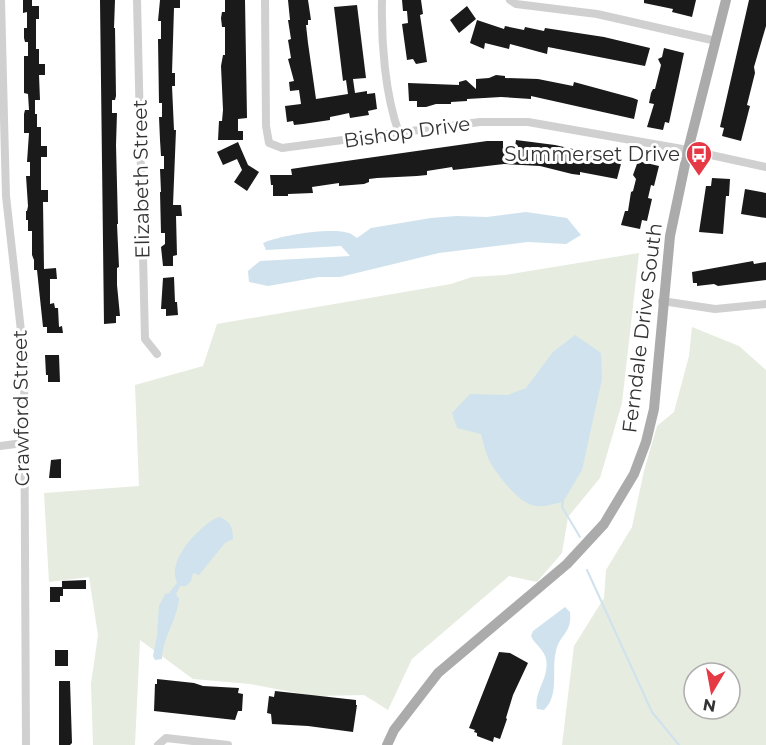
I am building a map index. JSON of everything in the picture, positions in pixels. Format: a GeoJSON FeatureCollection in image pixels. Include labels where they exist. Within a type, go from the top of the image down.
{"type":"FeatureCollection","features":[{"type":"Feature","properties":{"kind":"main road","name":"Ferndale Drive South"},"geometry":{"type":"LineString","coordinates":[[387,745],[394,730],[438,673],[567,564],[604,524],[634,474],[646,442],[654,409],[662,301],[670,236],[688,150],[726,0]]}},
{"type":"Feature","properties":{"kind":"street","name":"Crawford Street"},"geometry":{"type":"LineString","coordinates":[[1,0],[6,196],[24,358],[26,745]]}},
{"type":"Feature","properties":{"kind":"street","name":"Elizabeth Street"},"geometry":{"type":"LineString","coordinates":[[137,0],[145,339],[157,354]]}},
{"type":"Feature","properties":{"kind":"street","name":"Bishop Drive"},"geometry":{"type":"LineString","coordinates":[[265,0],[266,126],[269,143],[282,148],[480,122],[528,122],[688,150]]}},
{"type":"Feature","properties":{"kind":"street"},"geometry":{"type":"LineString","coordinates":[[382,0],[381,30],[392,115],[399,133]]}},
{"type":"Feature","properties":{"kind":"street"},"geometry":{"type":"LineString","coordinates":[[510,0],[516,4],[597,14],[716,41]]}},
{"type":"Feature","properties":{"kind":"street"},"geometry":{"type":"LineString","coordinates":[[688,150],[766,167]]}},
{"type":"Feature","properties":{"kind":"street"},"geometry":{"type":"LineString","coordinates":[[662,301],[715,309],[766,304]]}},
{"type":"Feature","properties":{"kind":"street"},"geometry":{"type":"LineString","coordinates":[[0,446],[23,443]]}},
{"type":"Feature","properties":{"kind":"street"},"geometry":{"type":"LineString","coordinates":[[158,745],[166,738],[228,745]]}},
{"type":"Feature","properties":{"kind":"shaded area"},"geometry":{"type":"Polygon","coordinates":[[[639,253],[622,403],[600,478],[568,517],[562,553],[537,582],[509,576],[412,659],[388,710],[364,695],[313,696],[250,684],[193,679],[140,640],[135,745],[93,745],[91,684],[98,635],[89,577],[49,582],[44,493],[139,486],[135,385],[203,366],[217,324],[451,284],[472,277],[505,275],[639,253]]]}},
{"type":"Feature","properties":{"kind":"shaded area"},"geometry":{"type":"Polygon","coordinates":[[[692,327],[739,346],[766,370],[766,745],[562,745],[574,646],[604,598],[606,570],[632,527],[644,471],[657,426],[674,412],[689,356],[692,327]]]}},
{"type":"Feature","properties":{"kind":"water"},"geometry":{"type":"Polygon","coordinates":[[[526,212],[567,218],[581,235],[566,244],[528,242],[439,253],[340,277],[319,277],[268,286],[249,282],[248,271],[260,261],[350,256],[341,246],[266,250],[263,243],[281,237],[341,231],[357,238],[371,228],[431,218],[487,217],[526,212]]]}},
{"type":"Feature","properties":{"kind":"water"},"geometry":{"type":"Polygon","coordinates":[[[575,335],[601,353],[602,379],[582,470],[563,502],[537,506],[523,501],[511,490],[488,458],[481,434],[457,428],[452,413],[470,394],[508,395],[526,388],[553,352],[575,335]]]}},
{"type":"Feature","properties":{"kind":"water"},"geometry":{"type":"Polygon","coordinates":[[[219,517],[230,525],[233,539],[225,543],[199,575],[193,573],[191,581],[186,586],[180,586],[176,594],[179,599],[178,607],[164,644],[162,659],[155,660],[153,656],[159,606],[165,594],[169,593],[177,583],[175,568],[178,559],[187,544],[200,530],[219,517]]]}},
{"type":"Feature","properties":{"kind":"water"},"geometry":{"type":"Polygon","coordinates":[[[565,607],[570,612],[570,619],[568,629],[556,651],[552,697],[544,710],[537,709],[537,697],[547,666],[543,652],[531,636],[533,631],[565,607]]]}},
{"type":"Feature","properties":{"kind":"building"},"geometry":{"type":"Polygon","coordinates":[[[23,0],[32,0],[32,6],[39,6],[39,19],[36,19],[36,49],[39,49],[39,64],[45,64],[45,75],[39,75],[40,100],[35,100],[35,114],[37,114],[37,127],[41,127],[41,146],[47,146],[47,157],[41,157],[41,190],[48,190],[48,202],[43,202],[44,269],[56,268],[57,279],[50,279],[50,304],[54,303],[55,308],[58,308],[59,327],[62,326],[63,333],[47,333],[47,327],[43,327],[37,270],[34,270],[32,255],[32,231],[28,231],[28,220],[26,220],[28,206],[26,176],[30,176],[30,162],[27,162],[29,133],[24,133],[24,114],[25,110],[29,110],[28,94],[24,93],[24,56],[28,56],[28,42],[25,42],[24,38],[24,28],[27,28],[27,12],[23,13],[23,0]]]}},
{"type":"Feature","properties":{"kind":"building"},"geometry":{"type":"Polygon","coordinates":[[[100,0],[115,0],[116,96],[115,100],[112,100],[112,113],[117,113],[119,267],[117,268],[117,285],[120,316],[116,316],[116,323],[104,324],[100,0]]]}},
{"type":"Feature","properties":{"kind":"building"},"geometry":{"type":"Polygon","coordinates":[[[160,0],[180,0],[180,8],[174,8],[172,73],[175,73],[175,86],[172,86],[174,130],[176,130],[173,205],[181,205],[182,216],[176,216],[177,255],[173,256],[173,266],[163,266],[161,247],[165,244],[165,233],[161,233],[160,192],[160,169],[164,169],[164,156],[161,156],[159,117],[162,117],[162,103],[159,103],[160,0]]]}},
{"type":"Feature","properties":{"kind":"building"},"geometry":{"type":"Polygon","coordinates":[[[225,0],[245,0],[247,118],[238,119],[238,131],[243,131],[243,140],[218,140],[219,121],[222,121],[223,110],[221,66],[223,55],[225,55],[225,27],[222,27],[221,18],[222,12],[225,12],[225,0]]]}},
{"type":"Feature","properties":{"kind":"building"},"geometry":{"type":"Polygon","coordinates":[[[288,0],[308,0],[311,20],[308,20],[308,25],[306,25],[316,99],[348,94],[346,80],[343,81],[334,7],[357,5],[366,78],[353,79],[355,93],[367,91],[367,94],[375,93],[377,109],[368,111],[369,115],[350,118],[349,113],[330,117],[330,120],[303,124],[294,125],[293,121],[287,122],[285,106],[301,104],[299,90],[290,91],[289,82],[294,81],[288,59],[291,58],[288,40],[291,39],[288,0]]]}},
{"type":"Feature","properties":{"kind":"building"},"geometry":{"type":"Polygon","coordinates":[[[402,0],[421,0],[423,14],[420,15],[427,62],[416,64],[413,59],[407,60],[402,24],[408,23],[407,11],[403,11],[402,0]]]}},
{"type":"Feature","properties":{"kind":"building"},"geometry":{"type":"Polygon","coordinates":[[[644,0],[696,0],[692,17],[672,12],[673,9],[644,3],[644,0]]]}},
{"type":"Feature","properties":{"kind":"building"},"geometry":{"type":"Polygon","coordinates":[[[749,0],[766,0],[766,26],[754,67],[755,73],[747,105],[750,106],[741,141],[722,136],[724,128],[720,127],[749,0]]]}},
{"type":"Feature","properties":{"kind":"building"},"geometry":{"type":"Polygon","coordinates":[[[467,6],[476,19],[459,33],[450,20],[467,6]]]}},
{"type":"Feature","properties":{"kind":"building"},"geometry":{"type":"Polygon","coordinates":[[[477,20],[504,29],[505,26],[524,30],[525,27],[544,31],[545,28],[604,37],[650,48],[645,66],[548,47],[547,54],[510,44],[509,49],[485,43],[484,49],[470,43],[477,20]]]}},
{"type":"Feature","properties":{"kind":"building"},"geometry":{"type":"Polygon","coordinates":[[[664,48],[684,53],[669,123],[665,122],[663,130],[647,127],[654,104],[649,103],[651,93],[655,89],[661,65],[658,59],[662,57],[664,48]]]}},
{"type":"Feature","properties":{"kind":"building"},"geometry":{"type":"Polygon","coordinates":[[[496,75],[505,76],[505,78],[538,79],[573,86],[574,82],[633,98],[638,100],[634,119],[531,96],[531,99],[501,97],[467,99],[467,101],[426,107],[417,107],[417,101],[409,101],[408,83],[459,85],[459,82],[466,80],[476,89],[476,79],[496,75]]]}},
{"type":"Feature","properties":{"kind":"building"},"geometry":{"type":"Polygon","coordinates":[[[516,140],[555,145],[622,160],[617,179],[580,172],[580,175],[572,174],[540,166],[504,164],[453,170],[452,167],[427,171],[427,175],[369,179],[369,182],[364,184],[339,186],[339,183],[312,187],[313,193],[273,196],[270,175],[292,175],[291,169],[487,141],[503,141],[503,147],[515,147],[516,140]]]}},
{"type":"Feature","properties":{"kind":"building"},"geometry":{"type":"Polygon","coordinates":[[[238,142],[248,165],[259,172],[247,191],[234,182],[242,170],[237,159],[223,165],[217,152],[238,142]]]}},
{"type":"Feature","properties":{"kind":"building"},"geometry":{"type":"Polygon","coordinates":[[[638,161],[659,166],[648,198],[652,199],[647,221],[642,220],[640,229],[621,225],[625,211],[628,211],[636,179],[633,175],[638,161]]]}},
{"type":"Feature","properties":{"kind":"building"},"geometry":{"type":"Polygon","coordinates":[[[712,178],[730,179],[729,196],[726,196],[723,234],[699,232],[706,186],[711,186],[712,178]]]}},
{"type":"Feature","properties":{"kind":"building"},"geometry":{"type":"Polygon","coordinates":[[[745,189],[766,193],[766,218],[741,214],[745,189]]]}},
{"type":"Feature","properties":{"kind":"building"},"geometry":{"type":"Polygon","coordinates":[[[753,261],[754,264],[766,262],[766,280],[718,286],[714,284],[697,286],[697,283],[693,283],[692,272],[753,261]]]}},
{"type":"Feature","properties":{"kind":"building"},"geometry":{"type":"Polygon","coordinates":[[[174,277],[178,315],[166,316],[166,309],[161,309],[163,278],[174,277]]]}},
{"type":"Feature","properties":{"kind":"building"},"geometry":{"type":"Polygon","coordinates":[[[45,355],[59,355],[60,382],[48,382],[45,355]]]}},
{"type":"Feature","properties":{"kind":"building"},"geometry":{"type":"Polygon","coordinates":[[[61,459],[61,478],[49,478],[51,460],[61,459]]]}},
{"type":"Feature","properties":{"kind":"building"},"geometry":{"type":"Polygon","coordinates":[[[86,580],[86,589],[63,589],[60,602],[50,602],[50,587],[62,587],[62,581],[86,580]]]}},
{"type":"Feature","properties":{"kind":"building"},"geometry":{"type":"Polygon","coordinates":[[[55,650],[68,650],[68,666],[55,666],[55,650]]]}},
{"type":"Feature","properties":{"kind":"building"},"geometry":{"type":"Polygon","coordinates":[[[499,652],[510,653],[528,663],[513,695],[500,739],[494,737],[493,742],[477,736],[475,730],[469,728],[499,652]]]}},
{"type":"Feature","properties":{"kind":"building"},"geometry":{"type":"Polygon","coordinates":[[[157,679],[203,686],[239,688],[238,693],[243,694],[242,711],[238,711],[235,720],[154,711],[157,679]]]}},
{"type":"Feature","properties":{"kind":"building"},"geometry":{"type":"Polygon","coordinates":[[[59,681],[70,681],[72,743],[70,745],[59,745],[59,681]]]}},
{"type":"Feature","properties":{"kind":"building"},"geometry":{"type":"Polygon","coordinates":[[[275,691],[356,700],[353,732],[272,724],[271,714],[267,713],[269,696],[274,697],[275,691]]]}},
{"type":"Feature","properties":{"kind":"waterway"},"geometry":{"type":"LineString","coordinates":[[563,502],[562,507],[580,537]]}},
{"type":"Feature","properties":{"kind":"waterway"},"geometry":{"type":"LineString","coordinates":[[587,570],[652,712],[679,745]]}},
{"type":"Feature","properties":{"kind":"place","name":"Summerset Drive"},"geometry":{"type":"Point","coordinates":[699,177]}}]}
